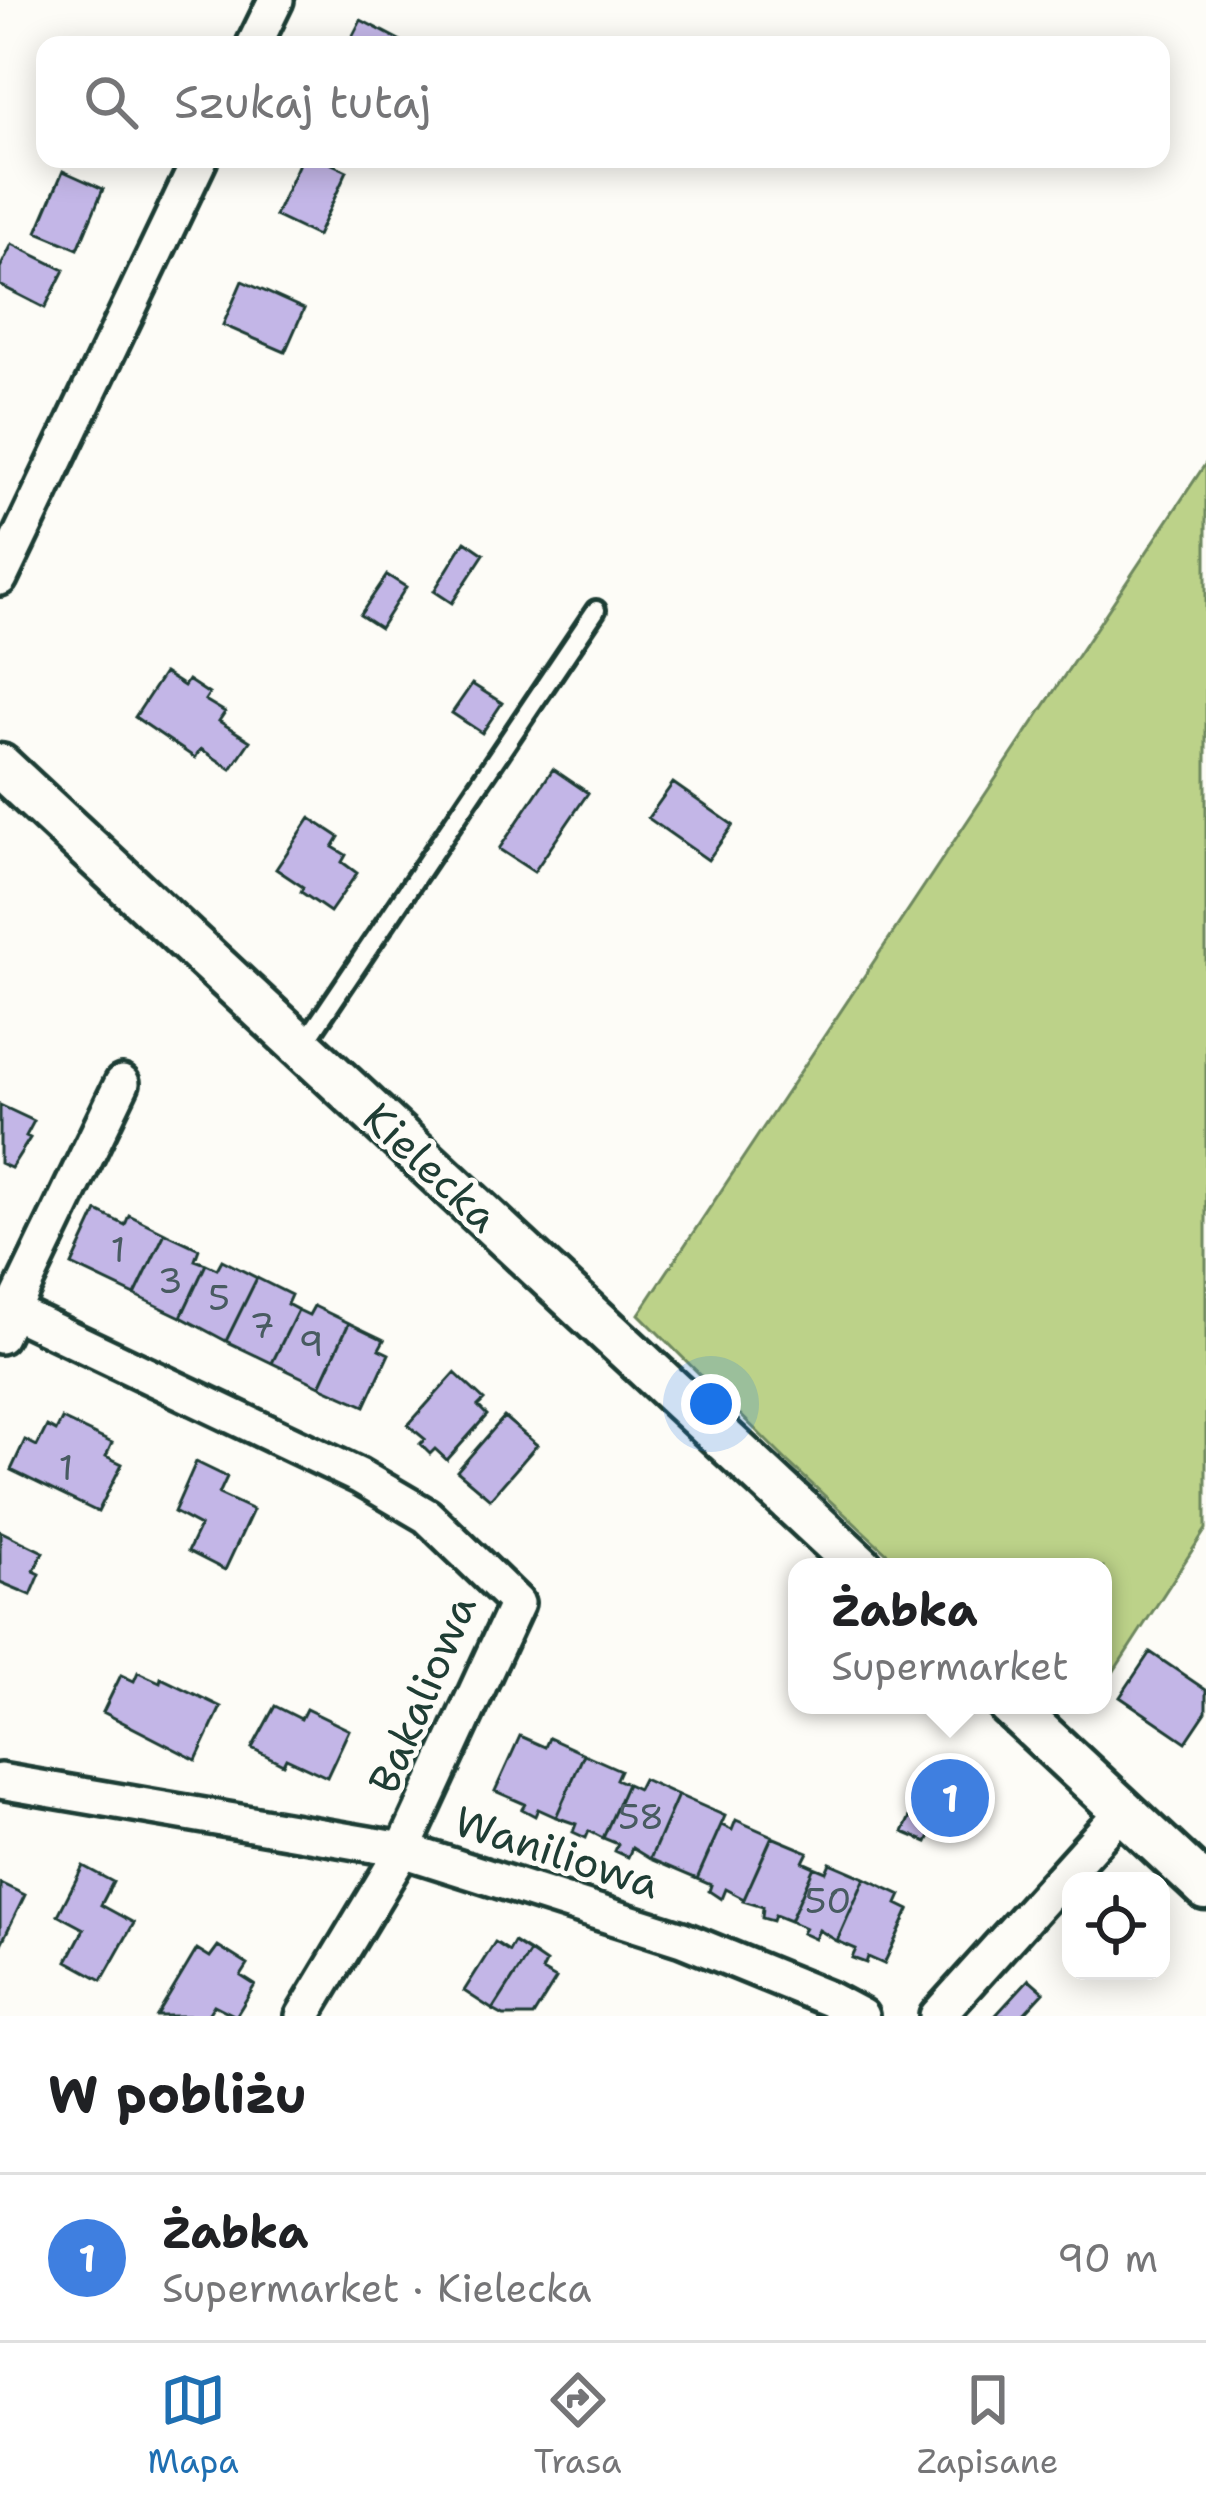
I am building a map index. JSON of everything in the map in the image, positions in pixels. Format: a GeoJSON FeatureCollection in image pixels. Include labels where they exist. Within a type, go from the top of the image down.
{"type":"FeatureCollection","features":[{"type":"Feature","properties":{"kind":"street"},"geometry":{"type":"LineString","coordinates":[[258,36],[276,0]]}},
{"type":"Feature","properties":{"kind":"street"},"geometry":{"type":"LineString","coordinates":[[0,578],[196,168]]}},
{"type":"Feature","properties":{"kind":"street","name":"Kielecka"},"geometry":{"type":"LineString","coordinates":[[0,766],[851,1558]]}},
{"type":"Feature","properties":{"kind":"street"},"geometry":{"type":"LineString","coordinates":[[6,1324],[122,1083]]}},
{"type":"Feature","properties":{"kind":"street","name":"Bakaliowa"},"geometry":{"type":"LineString","coordinates":[[6,1324],[359,1476],[427,1516],[517,1603],[403,1850],[304,2016]]}},
{"type":"Feature","properties":{"kind":"street"},"geometry":{"type":"LineString","coordinates":[[1020,1714],[1206,1888]]}},
{"type":"Feature","properties":{"kind":"street","name":"Waniliowa"},"geometry":{"type":"LineString","coordinates":[[0,1781],[403,1850],[682,1939],[860,2016]]}},
{"type":"Feature","properties":{"kind":"street"},"geometry":{"type":"LineString","coordinates":[[937,2016],[1123,1810]]}},
{"type":"Feature","properties":{"kind":"lane"},"geometry":{"type":"LineString","coordinates":[[302,1047],[596,610]]}},
{"type":"Feature","properties":{"kind":"green space"},"geometry":{"type":"Polygon","coordinates":[[[1206,463],[1206,1529],[1112,1674],[1112,1558],[892,1558],[639,1314],[1206,463]]]}},
{"type":"Feature","properties":{"kind":"building"},"geometry":{"type":"Polygon","coordinates":[[[361,20],[392,36],[353,36],[361,20]]]}},
{"type":"Feature","properties":{"kind":"building"},"geometry":{"type":"Polygon","coordinates":[[[297,168],[347,171],[317,236],[275,216],[297,168]]]}},
{"type":"Feature","properties":{"kind":"building"},"geometry":{"type":"Polygon","coordinates":[[[63,171],[103,189],[78,249],[37,232],[63,171]]]}},
{"type":"Feature","properties":{"kind":"building"},"geometry":{"type":"Polygon","coordinates":[[[12,244],[64,270],[45,308],[0,285],[0,268],[12,244]]]}},
{"type":"Feature","properties":{"kind":"building"},"geometry":{"type":"Polygon","coordinates":[[[242,281],[304,309],[285,352],[223,325],[242,281]]]}},
{"type":"Feature","properties":{"kind":"building"},"geometry":{"type":"Polygon","coordinates":[[[465,541],[484,554],[452,603],[434,591],[465,541]]]}},
{"type":"Feature","properties":{"kind":"building"},"geometry":{"type":"Polygon","coordinates":[[[387,575],[406,587],[380,628],[360,615],[387,575]]]}},
{"type":"Feature","properties":{"kind":"building"},"geometry":{"type":"Polygon","coordinates":[[[164,673],[184,686],[188,680],[209,694],[205,700],[225,712],[219,721],[250,741],[231,769],[201,749],[195,758],[135,717],[164,673]]]}},
{"type":"Feature","properties":{"kind":"building"},"geometry":{"type":"Polygon","coordinates":[[[472,684],[502,703],[482,733],[452,713],[472,684]]]}},
{"type":"Feature","properties":{"kind":"building"},"geometry":{"type":"Polygon","coordinates":[[[553,769],[588,793],[534,872],[499,849],[553,769]]]}},
{"type":"Feature","properties":{"kind":"building"},"geometry":{"type":"Polygon","coordinates":[[[673,783],[733,825],[708,860],[648,818],[673,783]]]}},
{"type":"Feature","properties":{"kind":"building"},"geometry":{"type":"Polygon","coordinates":[[[310,818],[339,837],[333,847],[346,855],[342,862],[357,873],[330,912],[276,869],[310,818]]]}},
{"type":"Feature","properties":{"kind":"building"},"geometry":{"type":"Polygon","coordinates":[[[0,1105],[34,1121],[26,1136],[30,1138],[11,1168],[0,1163],[0,1105]]]}},
{"type":"Feature","properties":{"kind":"building"},"geometry":{"type":"Polygon","coordinates":[[[97,1211],[125,1225],[129,1215],[165,1233],[135,1295],[72,1265],[97,1211]]]}},
{"type":"Feature","properties":{"kind":"building"},"geometry":{"type":"Polygon","coordinates":[[[165,1233],[199,1249],[195,1260],[206,1264],[181,1317],[135,1295],[165,1233]]]}},
{"type":"Feature","properties":{"kind":"building"},"geometry":{"type":"Polygon","coordinates":[[[222,1260],[257,1278],[226,1341],[181,1317],[206,1264],[217,1269],[222,1260]]]}},
{"type":"Feature","properties":{"kind":"building"},"geometry":{"type":"Polygon","coordinates":[[[257,1278],[291,1295],[287,1304],[298,1310],[272,1363],[226,1341],[257,1278]]]}},
{"type":"Feature","properties":{"kind":"building"},"geometry":{"type":"Polygon","coordinates":[[[314,1306],[349,1323],[320,1386],[272,1363],[298,1310],[309,1315],[314,1306]]]}},
{"type":"Feature","properties":{"kind":"building"},"geometry":{"type":"Polygon","coordinates":[[[349,1323],[384,1340],[379,1349],[389,1354],[365,1406],[320,1386],[349,1323]]]}},
{"type":"Feature","properties":{"kind":"building"},"geometry":{"type":"Polygon","coordinates":[[[455,1373],[484,1400],[478,1406],[487,1415],[447,1460],[435,1449],[430,1454],[420,1444],[425,1439],[408,1425],[455,1373]]]}},
{"type":"Feature","properties":{"kind":"building"},"geometry":{"type":"Polygon","coordinates":[[[504,1417],[537,1445],[490,1499],[457,1471],[504,1417]]]}},
{"type":"Feature","properties":{"kind":"building"},"geometry":{"type":"Polygon","coordinates":[[[62,1419],[112,1443],[106,1456],[122,1464],[98,1512],[11,1470],[25,1440],[37,1446],[47,1426],[56,1431],[62,1419]]]}},
{"type":"Feature","properties":{"kind":"building"},"geometry":{"type":"Polygon","coordinates":[[[196,1462],[227,1477],[219,1494],[253,1510],[225,1570],[188,1551],[200,1526],[174,1512],[196,1462]]]}},
{"type":"Feature","properties":{"kind":"building"},"geometry":{"type":"Polygon","coordinates":[[[0,1531],[43,1552],[31,1595],[0,1582],[0,1531]]]}},
{"type":"Feature","properties":{"kind":"building"},"geometry":{"type":"Polygon","coordinates":[[[1150,1652],[1206,1690],[1206,1712],[1186,1742],[1120,1697],[1150,1652]]]}},
{"type":"Feature","properties":{"kind":"building"},"geometry":{"type":"Polygon","coordinates":[[[138,1672],[221,1707],[196,1760],[103,1712],[121,1675],[134,1681],[138,1672]]]}},
{"type":"Feature","properties":{"kind":"building"},"geometry":{"type":"Polygon","coordinates":[[[275,1706],[301,1719],[306,1709],[349,1730],[327,1777],[286,1758],[283,1764],[252,1748],[275,1706]]]}},
{"type":"Feature","properties":{"kind":"building"},"geometry":{"type":"Polygon","coordinates":[[[520,1736],[545,1747],[549,1738],[584,1754],[556,1817],[538,1809],[535,1816],[522,1809],[525,1804],[495,1791],[520,1736]]]}},
{"type":"Feature","properties":{"kind":"building"},"geometry":{"type":"Polygon","coordinates":[[[584,1754],[620,1770],[616,1779],[627,1784],[603,1838],[589,1831],[586,1838],[573,1832],[576,1824],[556,1817],[584,1754]]]}},
{"type":"Feature","properties":{"kind":"building"},"geometry":{"type":"Polygon","coordinates":[[[945,1765],[990,1805],[966,1831],[942,1809],[927,1842],[903,1832],[922,1790],[945,1765]]]}},
{"type":"Feature","properties":{"kind":"building"},"geometry":{"type":"Polygon","coordinates":[[[643,1779],[678,1795],[650,1859],[632,1848],[628,1857],[615,1851],[618,1844],[603,1838],[627,1784],[638,1789],[643,1779]]]}},
{"type":"Feature","properties":{"kind":"building"},"geometry":{"type":"Polygon","coordinates":[[[678,1795],[725,1816],[697,1879],[650,1859],[678,1795]]]}},
{"type":"Feature","properties":{"kind":"building"},"geometry":{"type":"Polygon","coordinates":[[[736,1820],[772,1836],[744,1899],[725,1889],[721,1899],[709,1891],[711,1885],[697,1879],[721,1825],[732,1830],[736,1820]]]}},
{"type":"Feature","properties":{"kind":"building"},"geometry":{"type":"Polygon","coordinates":[[[772,1837],[808,1852],[803,1862],[814,1867],[790,1921],[775,1915],[773,1921],[762,1918],[763,1907],[743,1901],[772,1837]]]}},
{"type":"Feature","properties":{"kind":"building"},"geometry":{"type":"Polygon","coordinates":[[[830,1863],[865,1878],[837,1941],[819,1930],[815,1939],[790,1921],[814,1867],[826,1872],[830,1863]]]}},
{"type":"Feature","properties":{"kind":"building"},"geometry":{"type":"Polygon","coordinates":[[[83,1866],[113,1882],[101,1905],[134,1923],[102,1980],[67,1961],[84,1929],[58,1915],[83,1866]]]}},
{"type":"Feature","properties":{"kind":"building"},"geometry":{"type":"Polygon","coordinates":[[[865,1878],[901,1895],[897,1904],[909,1910],[884,1964],[868,1957],[866,1963],[852,1958],[856,1949],[837,1941],[865,1878]]]}},
{"type":"Feature","properties":{"kind":"building"},"geometry":{"type":"Polygon","coordinates":[[[0,1883],[25,1895],[0,1946],[0,1883]]]}},
{"type":"Feature","properties":{"kind":"building"},"geometry":{"type":"Polygon","coordinates":[[[495,1942],[509,1951],[514,1942],[530,1952],[493,2010],[464,1991],[495,1942]]]}},
{"type":"Feature","properties":{"kind":"building"},"geometry":{"type":"Polygon","coordinates":[[[218,1946],[248,1965],[241,1976],[255,1985],[236,2016],[214,2005],[207,2016],[157,2016],[197,1949],[210,1957],[218,1946]]]}},
{"type":"Feature","properties":{"kind":"building"},"geometry":{"type":"Polygon","coordinates":[[[530,1952],[546,1963],[542,1971],[556,1979],[533,2016],[504,2016],[493,2010],[530,1952]]]}},
{"type":"Feature","properties":{"kind":"building"},"geometry":{"type":"Polygon","coordinates":[[[1029,1979],[1044,1992],[1022,2016],[995,2016],[1029,1979]]]}},
{"type":"Feature","properties":{"kind":"place","name":"Żabka"},"geometry":{"type":"Point","coordinates":[950,1798]}}]}
